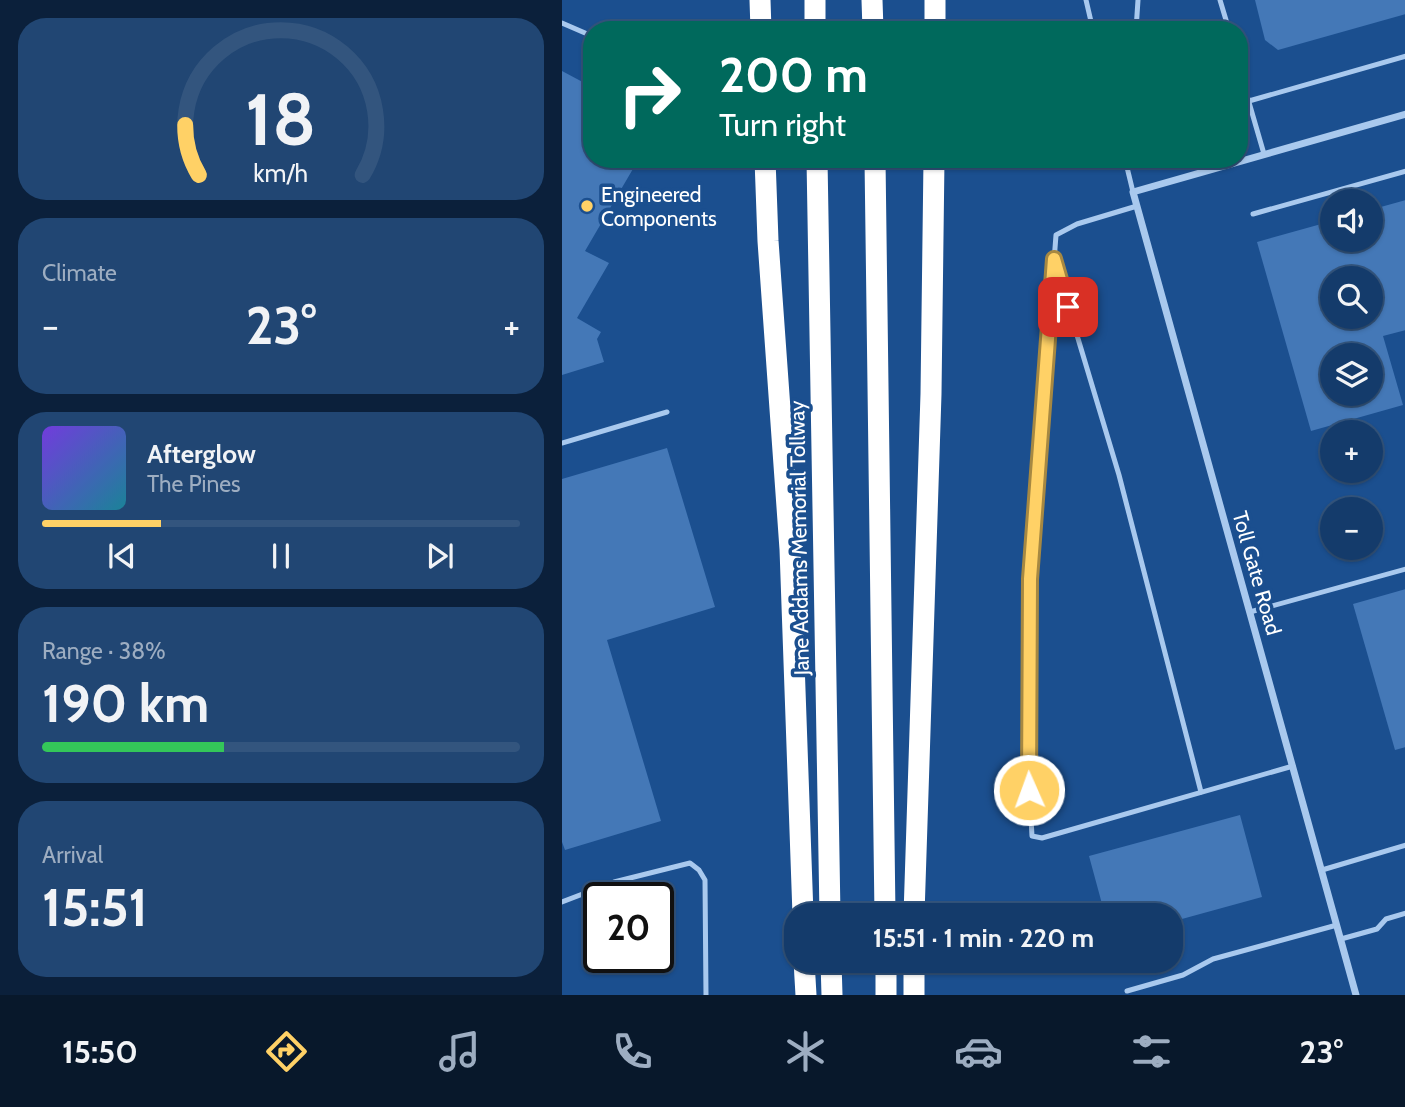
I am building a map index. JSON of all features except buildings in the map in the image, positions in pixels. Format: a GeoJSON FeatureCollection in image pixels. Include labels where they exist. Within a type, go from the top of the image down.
{"type":"FeatureCollection","features":[{"type":"Feature","properties":{"kind":"highway"},"geometry":{"type":"LineString","coordinates":[[760,0],[761,21]]}},
{"type":"Feature","properties":{"kind":"highway"},"geometry":{"type":"LineString","coordinates":[[815,0],[815,21]]}},
{"type":"Feature","properties":{"kind":"highway"},"geometry":{"type":"LineString","coordinates":[[872,0],[873,21]]}},
{"type":"Feature","properties":{"kind":"highway"},"geometry":{"type":"LineString","coordinates":[[935,0],[935,21]]}},
{"type":"Feature","properties":{"kind":"highway"},"geometry":{"type":"LineString","coordinates":[[765,168],[790,549],[803,903]]}},
{"type":"Feature","properties":{"kind":"highway","name":"Jane Addams Memorial Tollway"},"geometry":{"type":"LineString","coordinates":[[818,168],[830,903]]}},
{"type":"Feature","properties":{"kind":"highway"},"geometry":{"type":"LineString","coordinates":[[875,168],[885,903]]}},
{"type":"Feature","properties":{"kind":"highway"},"geometry":{"type":"LineString","coordinates":[[914,903],[931,394],[934,168]]}},
{"type":"Feature","properties":{"kind":"highway"},"geometry":{"type":"LineString","coordinates":[[805,973],[806,995]]}},
{"type":"Feature","properties":{"kind":"highway"},"geometry":{"type":"LineString","coordinates":[[831,973],[832,995]]}},
{"type":"Feature","properties":{"kind":"highway"},"geometry":{"type":"LineString","coordinates":[[886,973],[886,995]]}},
{"type":"Feature","properties":{"kind":"highway"},"geometry":{"type":"LineString","coordinates":[[914,973],[914,995]]}},
{"type":"Feature","properties":{"kind":"street"},"geometry":{"type":"LineString","coordinates":[[1248,160],[1405,114]]}},
{"type":"Feature","properties":{"kind":"street"},"geometry":{"type":"LineString","coordinates":[[1133,192],[1218,168]]}},
{"type":"Feature","properties":{"kind":"street","name":"Toll Gate Road"},"geometry":{"type":"LineString","coordinates":[[1133,192],[1356,994]]}},
{"type":"Feature","properties":{"kind":"lane"},"geometry":{"type":"LineString","coordinates":[[1086,0],[1091,21]]}},
{"type":"Feature","properties":{"kind":"lane"},"geometry":{"type":"LineString","coordinates":[[1137,21],[1138,0]]}},
{"type":"Feature","properties":{"kind":"lane"},"geometry":{"type":"LineString","coordinates":[[1220,0],[1226,21]]}},
{"type":"Feature","properties":{"kind":"lane"},"geometry":{"type":"LineString","coordinates":[[562,23],[583,32]]}},
{"type":"Feature","properties":{"kind":"lane"},"geometry":{"type":"LineString","coordinates":[[1249,101],[1405,56]]}},
{"type":"Feature","properties":{"kind":"lane"},"geometry":{"type":"LineString","coordinates":[[1248,98],[1264,155]]}},
{"type":"Feature","properties":{"kind":"lane","name":"Toll Gate Road"},"geometry":{"type":"LineString","coordinates":[[1127,168],[1133,192]]}},
{"type":"Feature","properties":{"kind":"lane"},"geometry":{"type":"LineString","coordinates":[[1253,215],[1405,171]]}},
{"type":"Feature","properties":{"kind":"lane"},"geometry":{"type":"LineString","coordinates":[[1137,206],[1077,224],[1056,235],[1030,579],[1028,766],[1032,836],[1042,838],[1293,765]]}},
{"type":"Feature","properties":{"kind":"lane"},"geometry":{"type":"LineString","coordinates":[[1054,259],[1119,475],[1201,792]]}},
{"type":"Feature","properties":{"kind":"lane"},"geometry":{"type":"LineString","coordinates":[[562,443],[667,412]]}},
{"type":"Feature","properties":{"kind":"lane"},"geometry":{"type":"LineString","coordinates":[[1250,612],[1405,569]]}},
{"type":"Feature","properties":{"kind":"lane"},"geometry":{"type":"LineString","coordinates":[[1322,870],[1405,845]]}},
{"type":"Feature","properties":{"kind":"lane"},"geometry":{"type":"LineString","coordinates":[[562,902],[614,882],[690,863],[699,870],[705,880],[706,995]]}},
{"type":"Feature","properties":{"kind":"lane"},"geometry":{"type":"LineString","coordinates":[[1341,939],[1377,929],[1386,919],[1405,913]]}},
{"type":"Feature","properties":{"kind":"lane"},"geometry":{"type":"LineString","coordinates":[[1127,991],[1183,975],[1212,959],[1337,925]]}},
{"type":"Feature","properties":{"kind":"lane"},"geometry":{"type":"LineString","coordinates":[[1346,995],[1356,994]]}},
{"type":"Feature","properties":{"kind":"place","name":"Engineered Components"},"geometry":{"type":"Point","coordinates":[587,206]}},
{"type":"Feature","properties":{"kind":"route"},"geometry":{"type":"LineString","coordinates":[[1029,790],[1030,579],[1054,259],[1068,307]]}}]}
